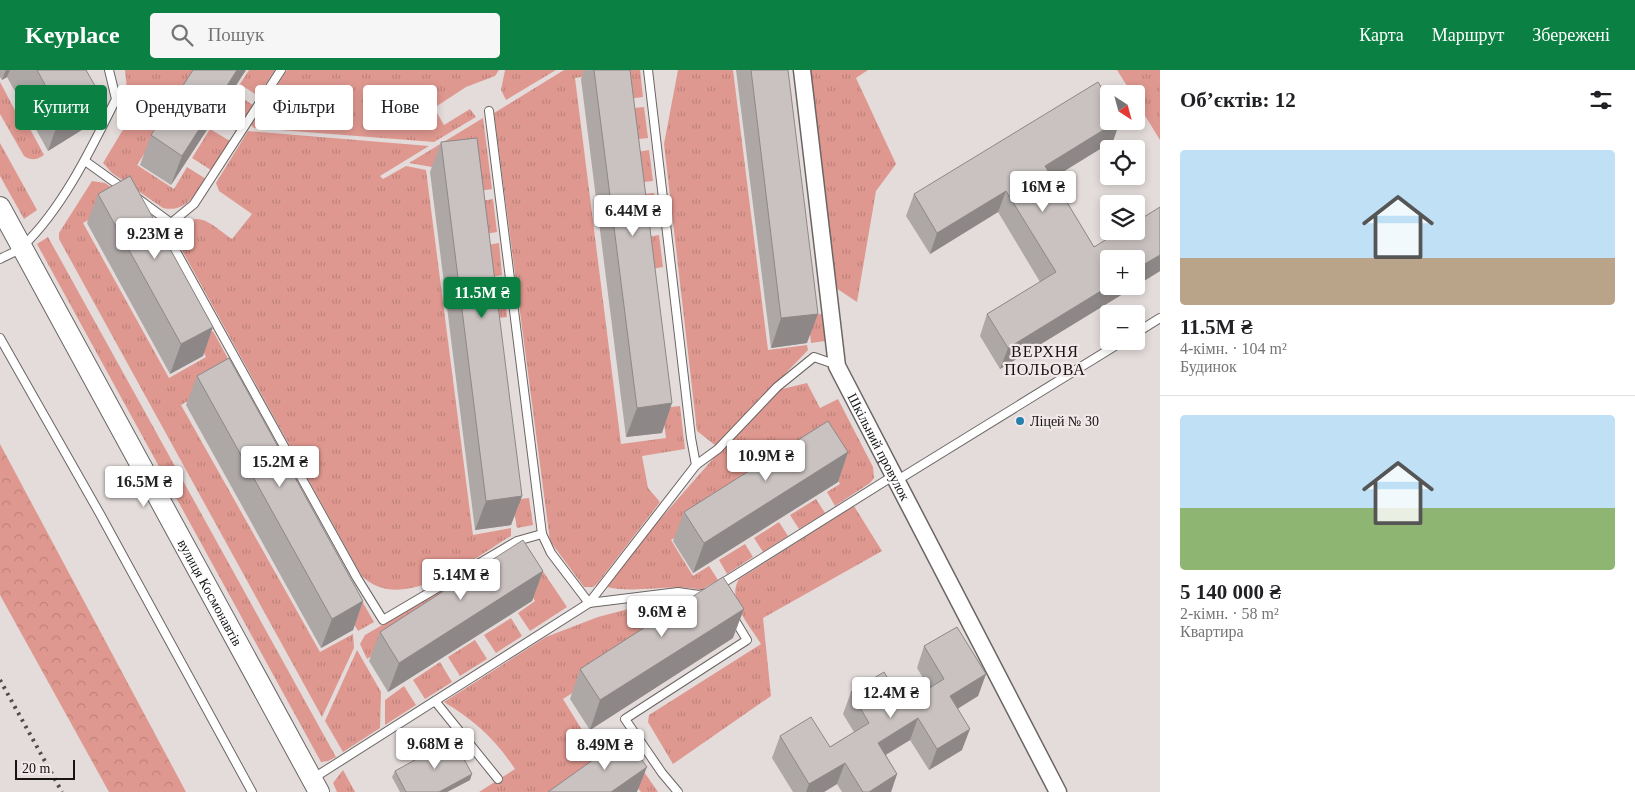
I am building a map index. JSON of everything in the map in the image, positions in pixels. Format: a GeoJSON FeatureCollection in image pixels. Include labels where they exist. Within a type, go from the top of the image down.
{"type":"FeatureCollection","features":[{"type":"Feature","properties":{"kind":"street","name":"Шкільний провулок"},"geometry":{"type":"LineString","coordinates":[[802,70],[837,366],[1058,792]]}},
{"type":"Feature","properties":{"kind":"street","name":"вулиця Космонавтів"},"geometry":{"type":"LineString","coordinates":[[0,207],[316,786]]}},
{"type":"Feature","properties":{"kind":"lane"},"geometry":{"type":"LineString","coordinates":[[0,259],[22,247],[45,222],[85,161],[116,99],[109,70]]}},
{"type":"Feature","properties":{"kind":"lane"},"geometry":{"type":"LineString","coordinates":[[170,223],[194,204],[281,70]]}},
{"type":"Feature","properties":{"kind":"lane"},"geometry":{"type":"LineString","coordinates":[[648,70],[691,438],[696,465]]}},
{"type":"Feature","properties":{"kind":"lane"},"geometry":{"type":"LineString","coordinates":[[488,112],[542,534],[551,553],[589,603]]}},
{"type":"Feature","properties":{"kind":"lane"},"geometry":{"type":"LineString","coordinates":[[85,161],[170,223],[173,246],[352,570],[383,620],[517,541],[542,534]]}},
{"type":"Feature","properties":{"kind":"lane"},"geometry":{"type":"LineString","coordinates":[[1145,327],[1160,318]]}},
{"type":"Feature","properties":{"kind":"lane"},"geometry":{"type":"LineString","coordinates":[[0,338],[100,514],[252,792]]}},
{"type":"Feature","properties":{"kind":"lane"},"geometry":{"type":"LineString","coordinates":[[589,603],[678,592],[707,593],[1108,350]]}},
{"type":"Feature","properties":{"kind":"lane"},"geometry":{"type":"LineString","coordinates":[[316,786],[435,700],[589,603],[696,465],[718,449],[777,387],[814,357],[837,366]]}},
{"type":"Feature","properties":{"kind":"lane"},"geometry":{"type":"LineString","coordinates":[[678,792],[662,773],[625,719],[747,640],[728,608]]}},
{"type":"Feature","properties":{"kind":"lane"},"geometry":{"type":"LineString","coordinates":[[435,700],[498,779]]}},
{"type":"Feature","properties":{"kind":"green space"},"geometry":{"type":"Polygon","coordinates":[[[125,70],[199,70],[189,85],[127,85],[125,70]]]}},
{"type":"Feature","properties":{"kind":"green space"},"geometry":{"type":"Polygon","coordinates":[[[249,70],[275,70],[265,85],[255,85],[255,94],[245,87],[245,85],[240,84],[249,70]]]}},
{"type":"Feature","properties":{"kind":"green space"},"geometry":{"type":"Polygon","coordinates":[[[287,70],[499,70],[495,76],[466,87],[437,106],[437,85],[363,85],[363,130],[437,130],[437,113],[444,125],[470,109],[476,117],[434,142],[280,130],[353,130],[353,85],[277,85],[287,70]]]}},
{"type":"Feature","properties":{"kind":"green space"},"geometry":{"type":"Polygon","coordinates":[[[505,70],[556,70],[506,100],[501,90],[505,70]]]}},
{"type":"Feature","properties":{"kind":"green space"},"geometry":{"type":"Polygon","coordinates":[[[564,70],[624,70],[575,78],[621,444],[666,438],[662,408],[680,406],[685,449],[642,456],[648,488],[660,502],[593,587],[584,587],[550,541],[494,113],[564,70]]]}},
{"type":"Feature","properties":{"kind":"green space"},"geometry":{"type":"Polygon","coordinates":[[[624,70],[640,70],[643,97],[628,99],[624,70]]]}},
{"type":"Feature","properties":{"kind":"green space"},"geometry":{"type":"Polygon","coordinates":[[[678,70],[733,70],[768,350],[807,345],[808,350],[716,446],[697,431],[664,144],[678,70]]]}},
{"type":"Feature","properties":{"kind":"green space"},"geometry":{"type":"Polygon","coordinates":[[[809,70],[868,70],[856,78],[896,164],[876,191],[857,302],[836,288],[809,70]]]}},
{"type":"Feature","properties":{"kind":"green space"},"geometry":{"type":"Polygon","coordinates":[[[1117,70],[1160,70],[1160,140],[1145,116],[1145,85],[1126,85],[1117,70]]]}},
{"type":"Feature","properties":{"kind":"green space"},"geometry":{"type":"Polygon","coordinates":[[[0,82],[15,110],[15,130],[31,130],[44,155],[36,159],[24,156],[0,114],[0,82]]]}},
{"type":"Feature","properties":{"kind":"green space"},"geometry":{"type":"Polygon","coordinates":[[[245,100],[253,105],[245,117],[245,100]]]}},
{"type":"Feature","properties":{"kind":"green space"},"geometry":{"type":"Polygon","coordinates":[[[644,107],[648,138],[629,140],[625,109],[644,107]]]}},
{"type":"Feature","properties":{"kind":"green space"},"geometry":{"type":"Polygon","coordinates":[[[483,118],[492,189],[474,192],[470,161],[432,167],[409,163],[483,118]]]}},
{"type":"Feature","properties":{"kind":"green space"},"geometry":{"type":"Polygon","coordinates":[[[255,119],[255,128],[251,125],[255,119]]]}},
{"type":"Feature","properties":{"kind":"green space"},"geometry":{"type":"Polygon","coordinates":[[[123,130],[160,130],[137,165],[174,189],[187,167],[206,179],[189,201],[177,208],[163,208],[112,173],[103,163],[123,130]]]}},
{"type":"Feature","properties":{"kind":"green space"},"geometry":{"type":"Polygon","coordinates":[[[209,130],[230,141],[211,170],[192,158],[209,130]]]}},
{"type":"Feature","properties":{"kind":"green space"},"geometry":{"type":"Polygon","coordinates":[[[248,131],[429,146],[380,176],[383,179],[406,166],[426,170],[473,535],[511,528],[511,536],[437,580],[416,587],[396,590],[377,586],[361,575],[183,252],[181,238],[184,229],[194,219],[207,222],[232,239],[252,214],[219,191],[216,183],[248,131]]]}},
{"type":"Feature","properties":{"kind":"green space"},"geometry":{"type":"Polygon","coordinates":[[[0,143],[37,210],[24,219],[0,176],[0,143]]]}},
{"type":"Feature","properties":{"kind":"green space"},"geometry":{"type":"Polygon","coordinates":[[[649,150],[653,181],[635,183],[631,153],[649,150]]]}},
{"type":"Feature","properties":{"kind":"green space"},"geometry":{"type":"Polygon","coordinates":[[[92,181],[105,183],[140,207],[120,202],[83,223],[169,378],[206,357],[197,340],[213,331],[251,401],[219,383],[181,405],[320,652],[353,634],[354,648],[322,717],[59,239],[59,233],[92,181]]]}},
{"type":"Feature","properties":{"kind":"green space"},"geometry":{"type":"Polygon","coordinates":[[[654,193],[658,224],[641,226],[637,195],[654,193]]]}},
{"type":"Feature","properties":{"kind":"green space"},"geometry":{"type":"Polygon","coordinates":[[[493,199],[497,232],[480,235],[476,202],[493,199]]]}},
{"type":"Feature","properties":{"kind":"green space"},"geometry":{"type":"Polygon","coordinates":[[[659,235],[663,267],[646,270],[641,238],[659,235]]]}},
{"type":"Feature","properties":{"kind":"green space"},"geometry":{"type":"Polygon","coordinates":[[[48,237],[336,757],[321,762],[37,244],[48,237]]]}},
{"type":"Feature","properties":{"kind":"green space"},"geometry":{"type":"Polygon","coordinates":[[[499,243],[502,275],[485,278],[481,246],[499,243]]]}},
{"type":"Feature","properties":{"kind":"green space"},"geometry":{"type":"Polygon","coordinates":[[[504,285],[507,317],[492,319],[488,287],[504,285]]]}},
{"type":"Feature","properties":{"kind":"green space"},"geometry":{"type":"Polygon","coordinates":[[[822,314],[825,341],[811,343],[808,315],[822,314]]]}},
{"type":"Feature","properties":{"kind":"green space"},"geometry":{"type":"Polygon","coordinates":[[[807,383],[820,408],[838,399],[873,467],[874,478],[870,483],[835,506],[827,492],[840,484],[817,447],[671,540],[693,576],[709,566],[718,580],[701,590],[689,588],[619,589],[607,587],[655,525],[719,452],[778,390],[807,383]]]}},
{"type":"Feature","properties":{"kind":"green space"},"geometry":{"type":"Polygon","coordinates":[[[0,444],[186,792],[109,792],[0,595],[0,444]]]}},
{"type":"Feature","properties":{"kind":"green space"},"geometry":{"type":"Polygon","coordinates":[[[529,498],[533,525],[517,528],[512,500],[529,498]]]}},
{"type":"Feature","properties":{"kind":"green space"},"geometry":{"type":"Polygon","coordinates":[[[816,499],[825,513],[799,529],[790,515],[816,499]]]}},
{"type":"Feature","properties":{"kind":"green space"},"geometry":{"type":"Polygon","coordinates":[[[854,506],[882,551],[763,618],[771,696],[673,764],[648,722],[649,715],[761,644],[737,604],[735,595],[739,579],[854,506]]]}},
{"type":"Feature","properties":{"kind":"green space"},"geometry":{"type":"Polygon","coordinates":[[[779,522],[788,536],[763,552],[754,538],[779,522]]]}},
{"type":"Feature","properties":{"kind":"green space"},"geometry":{"type":"Polygon","coordinates":[[[745,544],[753,557],[727,574],[719,560],[745,544]]]}},
{"type":"Feature","properties":{"kind":"green space"},"geometry":{"type":"Polygon","coordinates":[[[532,555],[567,607],[530,631],[518,613],[535,601],[513,567],[367,659],[360,644],[365,635],[496,559],[532,555]]]}},
{"type":"Feature","properties":{"kind":"green space"},"geometry":{"type":"Polygon","coordinates":[[[678,596],[711,604],[563,699],[582,730],[613,764],[572,792],[479,792],[515,769],[484,731],[444,702],[546,637],[598,617],[678,596]]]}},
{"type":"Feature","properties":{"kind":"green space"},"geometry":{"type":"Polygon","coordinates":[[[362,601],[374,622],[358,631],[346,610],[362,601]]]}},
{"type":"Feature","properties":{"kind":"green space"},"geometry":{"type":"Polygon","coordinates":[[[511,618],[522,636],[496,653],[484,635],[511,618]]]}},
{"type":"Feature","properties":{"kind":"green space"},"geometry":{"type":"Polygon","coordinates":[[[475,640],[487,659],[460,676],[448,657],[475,640]]]}},
{"type":"Feature","properties":{"kind":"green space"},"geometry":{"type":"Polygon","coordinates":[[[357,650],[381,692],[380,728],[343,752],[325,721],[357,650]]]}},
{"type":"Feature","properties":{"kind":"green space"},"geometry":{"type":"Polygon","coordinates":[[[440,662],[452,682],[425,699],[413,680],[440,662]]]}},
{"type":"Feature","properties":{"kind":"green space"},"geometry":{"type":"Polygon","coordinates":[[[404,686],[416,705],[385,725],[385,700],[404,686]]]}},
{"type":"Feature","properties":{"kind":"green space"},"geometry":{"type":"Polygon","coordinates":[[[613,733],[635,759],[658,792],[641,792],[597,739],[613,733]]]}},
{"type":"Feature","properties":{"kind":"green space"},"geometry":{"type":"Polygon","coordinates":[[[343,770],[355,792],[337,792],[333,783],[343,770]]]}},
{"type":"Feature","properties":{"kind":"building"},"geometry":{"type":"Polygon","coordinates":[[[37,70],[86,70],[95,85],[45,85],[37,70]]]}},
{"type":"Feature","properties":{"kind":"building"},"geometry":{"type":"Polygon","coordinates":[[[193,70],[237,70],[227,85],[183,85],[193,70]]]}},
{"type":"Feature","properties":{"kind":"building"},"geometry":{"type":"Polygon","coordinates":[[[594,70],[630,70],[672,403],[637,408],[594,70]]]}},
{"type":"Feature","properties":{"kind":"building"},"geometry":{"type":"Polygon","coordinates":[[[751,70],[788,70],[818,314],[781,318],[751,70]]]}},
{"type":"Feature","properties":{"kind":"building"},"geometry":{"type":"Polygon","coordinates":[[[1098,82],[1100,85],[1100,130],[1103,130],[1045,166],[1094,247],[1105,240],[1145,240],[1145,216],[1160,207],[1160,255],[1145,264],[1145,250],[1100,250],[1100,292],[1008,348],[987,314],[1056,272],[1006,191],[937,233],[914,194],[1098,82]]]}},
{"type":"Feature","properties":{"kind":"building"},"geometry":{"type":"Polygon","coordinates":[[[154,130],[199,130],[182,156],[151,135],[154,130]]]}},
{"type":"Feature","properties":{"kind":"building"},"geometry":{"type":"Polygon","coordinates":[[[477,138],[522,496],[486,501],[441,142],[477,138]]]}},
{"type":"Feature","properties":{"kind":"building"},"geometry":{"type":"Polygon","coordinates":[[[130,176],[213,327],[181,344],[98,194],[130,176]]]}},
{"type":"Feature","properties":{"kind":"building"},"geometry":{"type":"Polygon","coordinates":[[[229,358],[363,601],[332,619],[197,376],[229,358]]]}},
{"type":"Feature","properties":{"kind":"building"},"geometry":{"type":"Polygon","coordinates":[[[828,421],[848,452],[704,543],[684,512],[828,421]]]}},
{"type":"Feature","properties":{"kind":"building"},"geometry":{"type":"Polygon","coordinates":[[[523,540],[543,571],[399,663],[380,632],[523,540]]]}},
{"type":"Feature","properties":{"kind":"building"},"geometry":{"type":"Polygon","coordinates":[[[723,577],[744,609],[600,700],[580,669],[723,577]]]}},
{"type":"Feature","properties":{"kind":"building"},"geometry":{"type":"Polygon","coordinates":[[[957,627],[986,674],[950,696],[970,729],[937,749],[918,718],[878,743],[897,774],[869,792],[863,792],[845,763],[809,784],[780,736],[811,717],[830,747],[869,723],[851,692],[884,672],[903,704],[944,679],[924,646],[957,627]]]}},
{"type":"Feature","properties":{"kind":"building"},"geometry":{"type":"Polygon","coordinates":[[[625,737],[647,767],[611,792],[548,792],[625,737]]]}},
{"type":"Feature","properties":{"kind":"building"},"geometry":{"type":"Polygon","coordinates":[[[453,739],[472,774],[439,792],[406,792],[395,771],[453,739]]]}},
{"type":"Feature","properties":{"kind":"railway"},"geometry":{"type":"LineString","coordinates":[[0,680],[62,792]]}},
{"type":"Feature","properties":{"kind":"place","name":"Ліцей № 30"},"geometry":{"type":"Point","coordinates":[1020,421]}},
{"type":"Feature","properties":{"kind":"district","name":"ВЕРХНЯ ПОЛЬОВА"},"geometry":{"type":"Point","coordinates":[1045,360]}}]}
